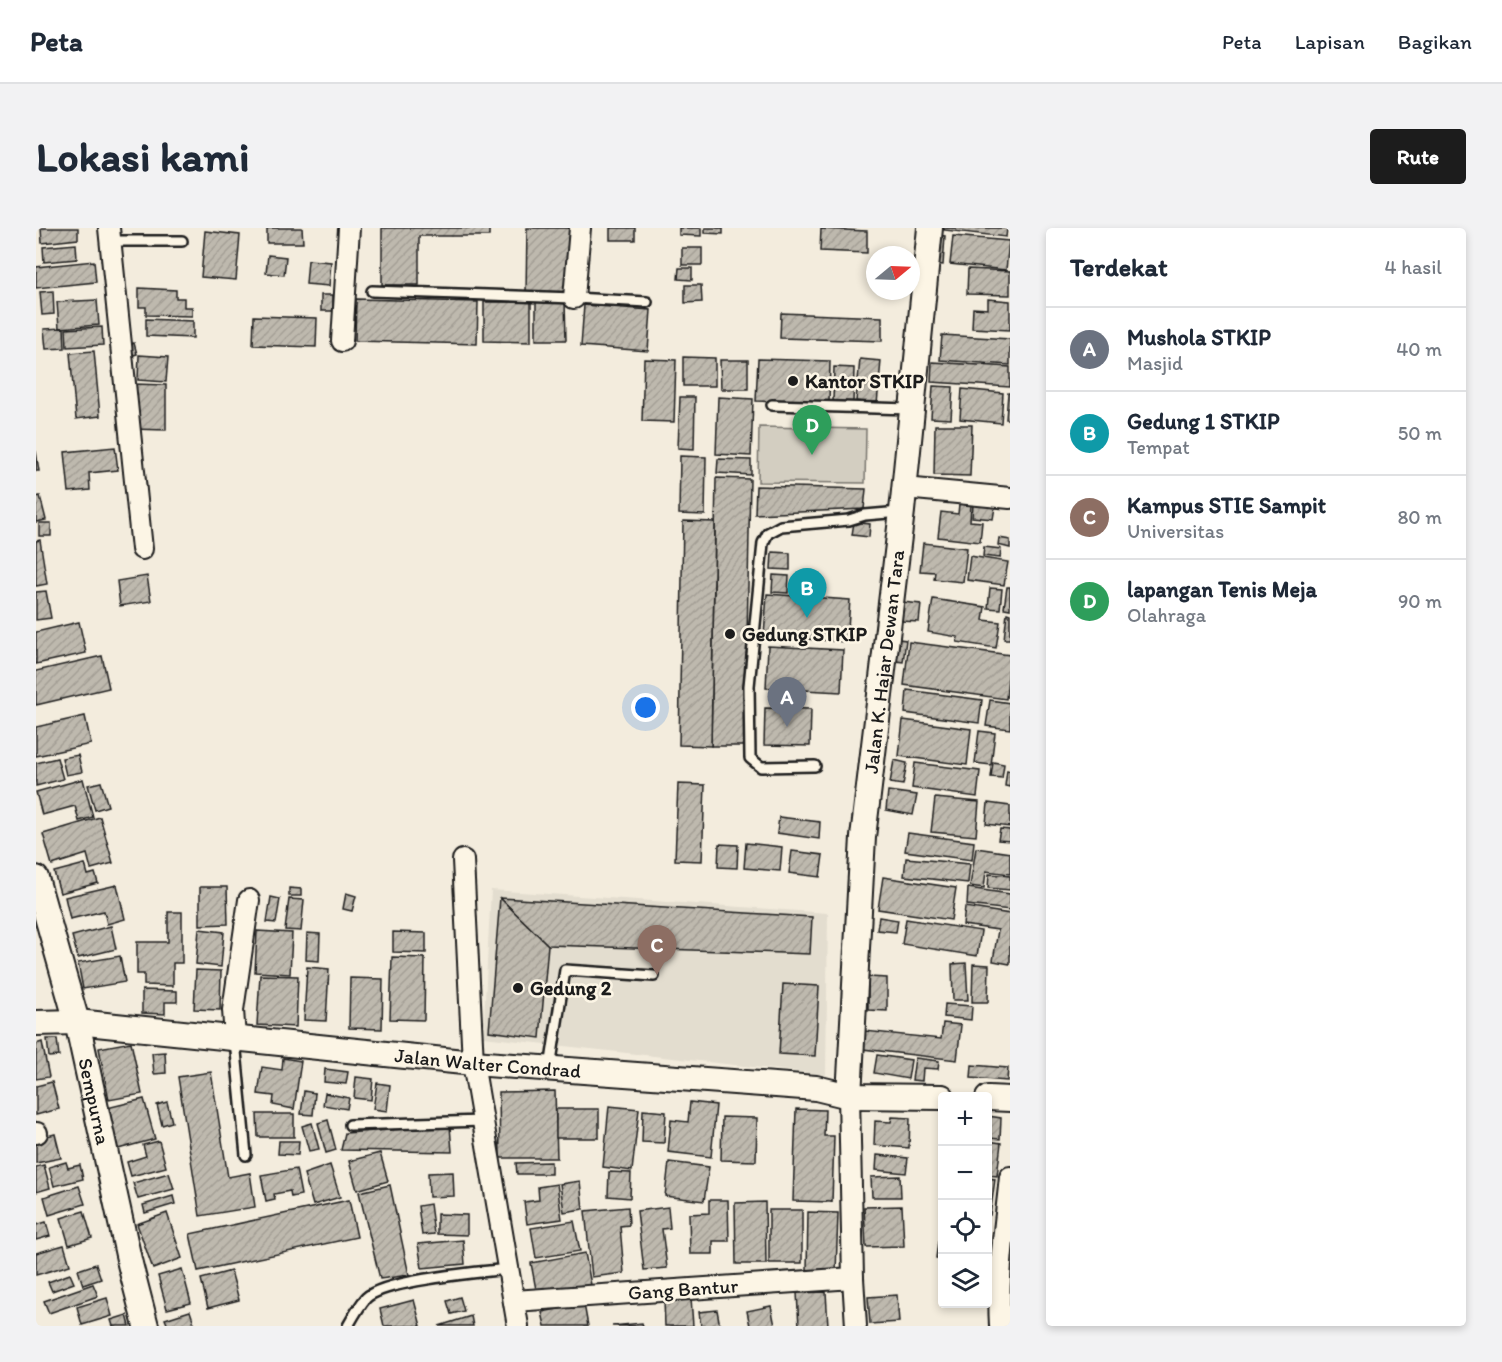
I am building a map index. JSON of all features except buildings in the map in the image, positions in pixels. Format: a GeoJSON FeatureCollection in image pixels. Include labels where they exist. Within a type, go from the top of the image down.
{"type":"FeatureCollection","features":[{"type":"Feature","properties":{"kind":"street"},"geometry":{"type":"LineString","coordinates":[[342,341],[349,228]]}},
{"type":"Feature","properties":{"kind":"street"},"geometry":{"type":"LineString","coordinates":[[574,298],[580,228]]}},
{"type":"Feature","properties":{"kind":"street","name":"Jalan K. Hajar Dewan Tara"},"geometry":{"type":"LineString","coordinates":[[849,1096],[863,837],[904,500],[930,228]]}},
{"type":"Feature","properties":{"kind":"street"},"geometry":{"type":"LineString","coordinates":[[109,234],[142,549]]}},
{"type":"Feature","properties":{"kind":"street"},"geometry":{"type":"LineString","coordinates":[[904,500],[1010,498]]}},
{"type":"Feature","properties":{"kind":"street"},"geometry":{"type":"LineString","coordinates":[[464,860],[473,1063],[518,1326]]}},
{"type":"Feature","properties":{"kind":"street","name":"Sempurna"},"geometry":{"type":"LineString","coordinates":[[36,878],[77,1022],[130,1264],[146,1326]]}},
{"type":"Feature","properties":{"kind":"street"},"geometry":{"type":"LineString","coordinates":[[235,1038],[233,1010],[249,900]]}},
{"type":"Feature","properties":{"kind":"street","name":"Jalan Walter Condrad"},"geometry":{"type":"LineString","coordinates":[[36,1023],[77,1022],[473,1063],[816,1088],[849,1096],[938,1097]]}},
{"type":"Feature","properties":{"kind":"street"},"geometry":{"type":"LineString","coordinates":[[849,1096],[856,1326]]}},
{"type":"Feature","properties":{"kind":"street"},"geometry":{"type":"LineString","coordinates":[[992,1098],[1010,1099]]}},
{"type":"Feature","properties":{"kind":"street"},"geometry":{"type":"LineString","coordinates":[[1000,1326],[1001,1254],[1010,1178]]}},
{"type":"Feature","properties":{"kind":"street","name":"Gang Bantur"},"geometry":{"type":"LineString","coordinates":[[514,1301],[853,1278]]}},
{"type":"Feature","properties":{"kind":"lane"},"geometry":{"type":"LineString","coordinates":[[109,234],[182,241]]}},
{"type":"Feature","properties":{"kind":"lane"},"geometry":{"type":"LineString","coordinates":[[372,291],[647,302]]}},
{"type":"Feature","properties":{"kind":"lane"},"geometry":{"type":"LineString","coordinates":[[772,405],[913,409]]}},
{"type":"Feature","properties":{"kind":"lane"},"geometry":{"type":"LineString","coordinates":[[815,766],[761,767],[750,758],[749,686],[763,543],[768,533],[781,526],[849,520],[904,500]]}},
{"type":"Feature","properties":{"kind":"lane"},"geometry":{"type":"LineString","coordinates":[[550,1068],[565,970],[654,976]]}},
{"type":"Feature","properties":{"kind":"lane"},"geometry":{"type":"LineString","coordinates":[[235,1038],[246,1155]]}},
{"type":"Feature","properties":{"kind":"lane"},"geometry":{"type":"LineString","coordinates":[[350,1125],[483,1120]]}},
{"type":"Feature","properties":{"kind":"lane"},"geometry":{"type":"LineString","coordinates":[[348,1326],[367,1297],[393,1286],[427,1279],[508,1269]]}},
{"type":"Feature","properties":{"kind":"shaded area"},"geometry":{"type":"Polygon","coordinates":[[[759,427],[866,429],[865,483],[758,482],[759,427]]]}},
{"type":"Feature","properties":{"kind":"shaded area"},"geometry":{"type":"Polygon","coordinates":[[[491,890],[828,913],[826,1075],[483,1037],[491,890]]]}},
{"type":"Feature","properties":{"kind":"place","name":"Kantor STKIP"},"geometry":{"type":"Point","coordinates":[793,381]}},
{"type":"Feature","properties":{"kind":"place","name":"lapangan Tenis Meja"},"geometry":{"type":"Point","coordinates":[812,455]}},
{"type":"Feature","properties":{"kind":"place","name":"Gedung 1 STKIP"},"geometry":{"type":"Point","coordinates":[807,618]}},
{"type":"Feature","properties":{"kind":"place","name":"Gedung STKIP"},"geometry":{"type":"Point","coordinates":[730,634]}},
{"type":"Feature","properties":{"kind":"place","name":"Mushola STKIP"},"geometry":{"type":"Point","coordinates":[787,727]}},
{"type":"Feature","properties":{"kind":"place","name":"Kampus STIE Sampit"},"geometry":{"type":"Point","coordinates":[657,975]}},
{"type":"Feature","properties":{"kind":"place","name":"Gedung 2"},"geometry":{"type":"Point","coordinates":[518,988]}}]}
